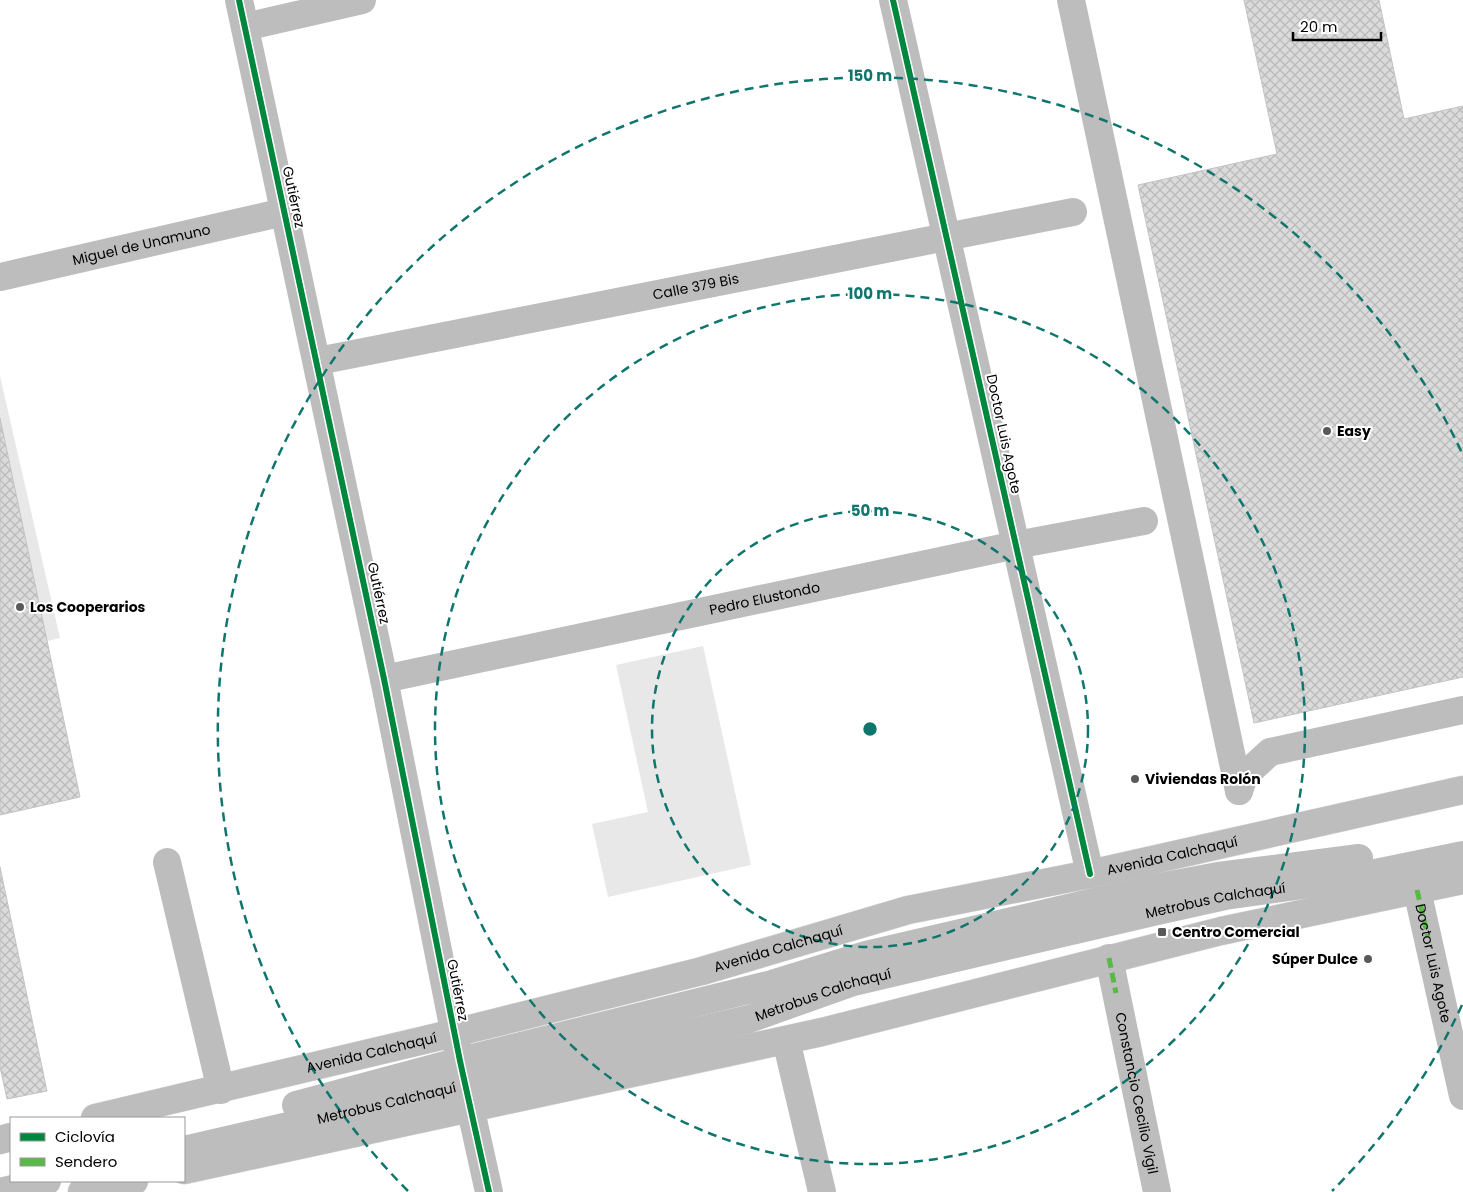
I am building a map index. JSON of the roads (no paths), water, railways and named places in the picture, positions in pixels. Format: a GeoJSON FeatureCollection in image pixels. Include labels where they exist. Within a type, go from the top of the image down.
{"type":"FeatureCollection","features":[{"type":"Feature","properties":{"kind":"street","name":"Gutiérrez"},"geometry":{"type":"LineString","coordinates":[[240,0],[284,212],[318,361],[384,679],[454,1033],[489,1192]]}},
{"type":"Feature","properties":{"kind":"street"},"geometry":{"type":"LineString","coordinates":[[245,27],[362,0]]}},
{"type":"Feature","properties":{"kind":"street","name":"Doctor Luis Agote"},"geometry":{"type":"LineString","coordinates":[[893,0],[948,235],[1090,874]]}},
{"type":"Feature","properties":{"kind":"street"},"geometry":{"type":"LineString","coordinates":[[1071,0],[1239,791],[1244,776],[1270,752],[1463,710]]}},
{"type":"Feature","properties":{"kind":"street","name":"Miguel de Unamuno"},"geometry":{"type":"LineString","coordinates":[[0,277],[284,212]]}},
{"type":"Feature","properties":{"kind":"street","name":"Calle 379 Bis"},"geometry":{"type":"LineString","coordinates":[[318,361],[948,235],[1073,212]]}},
{"type":"Feature","properties":{"kind":"street","name":"Pedro Elustondo"},"geometry":{"type":"LineString","coordinates":[[384,679],[1016,545],[1144,521]]}},
{"type":"Feature","properties":{"kind":"street","name":"Avenida Calchaquí"},"geometry":{"type":"LineString","coordinates":[[100,1117],[222,1090],[741,960],[908,910],[1090,874],[1463,790]]}},
{"type":"Feature","properties":{"kind":"street","name":"Metrobus Calchaquí"},"geometry":{"type":"LineString","coordinates":[[185,1132],[292,1106],[466,1084],[866,955],[1154,888],[1218,876],[1379,856],[1463,837]]}},
{"type":"Feature","properties":{"kind":"street","name":"Metrobus Calchaquí"},"geometry":{"type":"LineString","coordinates":[[185,1150],[749,1019],[853,982],[981,952],[1225,896],[1346,879],[1463,854]]}},
{"type":"Feature","properties":{"kind":"street"},"geometry":{"type":"LineString","coordinates":[[167,862],[222,1090]]}},
{"type":"Feature","properties":{"kind":"street"},"geometry":{"type":"LineString","coordinates":[[185,1170],[466,1084],[786,1040],[1238,927],[1463,880]]}},
{"type":"Feature","properties":{"kind":"street","name":"Doctor Luis Agote"},"geometry":{"type":"LineString","coordinates":[[1417,890],[1463,1096]]}},
{"type":"Feature","properties":{"kind":"street","name":"Constancio Cecilio Vigil"},"geometry":{"type":"LineString","coordinates":[[1109,958],[1157,1192]]}},
{"type":"Feature","properties":{"kind":"street"},"geometry":{"type":"LineString","coordinates":[[786,1040],[822,1192]]}},
{"type":"Feature","properties":{"kind":"street"},"geometry":{"type":"LineString","coordinates":[[0,1192],[43,1182]]}},
{"type":"Feature","properties":{"kind":"street"},"geometry":{"type":"LineString","coordinates":[[82,1192],[129,1182]]}},
{"type":"Feature","properties":{"kind":"place","name":"Easy"},"geometry":{"type":"Point","coordinates":[1327,431]}},
{"type":"Feature","properties":{"kind":"place","name":"Los Cooperarios"},"geometry":{"type":"Point","coordinates":[20,607]}},
{"type":"Feature","properties":{"kind":"place","name":"Viviendas Rolón"},"geometry":{"type":"Point","coordinates":[1135,779]}},
{"type":"Feature","properties":{"kind":"place","name":"Centro Comercial"},"geometry":{"type":"Point","coordinates":[1162,932]}},
{"type":"Feature","properties":{"kind":"place","name":"Súper Dulce"},"geometry":{"type":"Point","coordinates":[1368,959]}}]}
